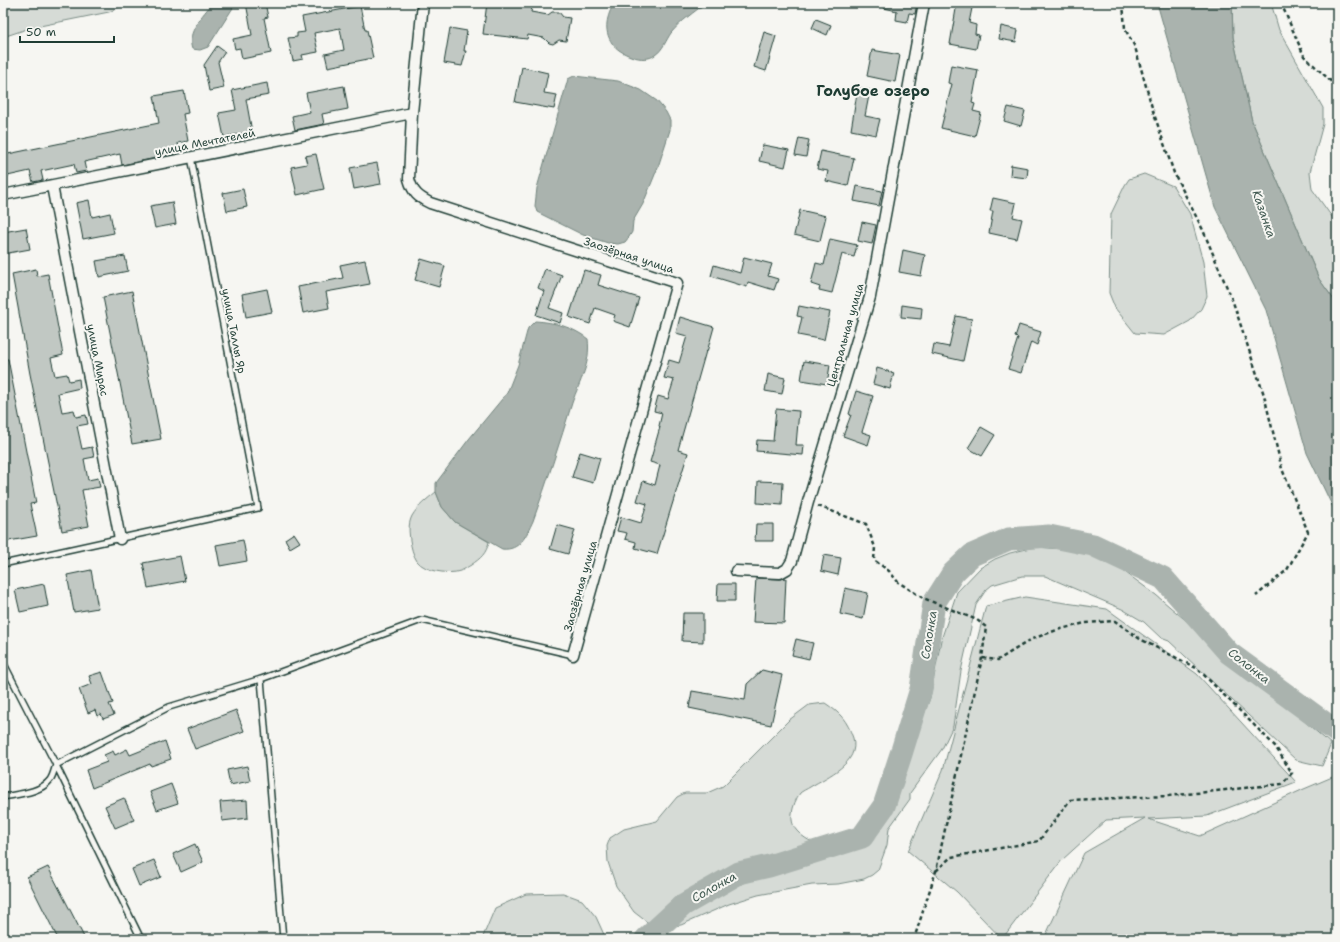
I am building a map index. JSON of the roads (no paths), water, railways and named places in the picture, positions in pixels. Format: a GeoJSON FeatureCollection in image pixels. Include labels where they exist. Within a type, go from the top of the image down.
{"type":"FeatureCollection","features":[{"type":"Feature","properties":{"kind":"street","name":"Заозёрная улица"},"geometry":{"type":"LineString","coordinates":[[423,3],[412,113],[409,179],[412,189],[422,199],[430,203],[677,283],[573,655]]}},
{"type":"Feature","properties":{"kind":"street","name":"Центральная улица"},"geometry":{"type":"LineString","coordinates":[[736,571],[780,573],[787,569],[792,561],[808,502],[870,297],[924,3]]}},
{"type":"Feature","properties":{"kind":"street","name":"улица Мечтателей"},"geometry":{"type":"LineString","coordinates":[[3,195],[412,113]]}},
{"type":"Feature","properties":{"kind":"street","name":"улица Мирас"},"geometry":{"type":"LineString","coordinates":[[52,186],[120,539]]}},
{"type":"Feature","properties":{"kind":"lane","name":"улица Таллы Яр"},"geometry":{"type":"LineString","coordinates":[[120,539],[258,508],[191,157]]}},
{"type":"Feature","properties":{"kind":"lane"},"geometry":{"type":"LineString","coordinates":[[3,564],[120,539]]}},
{"type":"Feature","properties":{"kind":"lane"},"geometry":{"type":"LineString","coordinates":[[3,797],[22,794],[38,789],[50,780],[56,765],[169,707],[261,679],[422,620],[573,655]]}},
{"type":"Feature","properties":{"kind":"lane"},"geometry":{"type":"LineString","coordinates":[[3,662],[56,765],[141,939]]}},
{"type":"Feature","properties":{"kind":"lane"},"geometry":{"type":"LineString","coordinates":[[261,679],[283,939]]}},
{"type":"Feature","properties":{"kind":"water"},"geometry":{"type":"Polygon","coordinates":[[[213,3],[236,3],[208,47],[200,50],[192,49],[191,37],[193,30],[200,18],[213,3]]]}},
{"type":"Feature","properties":{"kind":"water"},"geometry":{"type":"Polygon","coordinates":[[[614,3],[706,3],[671,33],[658,53],[650,58],[638,58],[620,51],[615,47],[609,38],[607,23],[609,13],[614,3]]]}},
{"type":"Feature","properties":{"kind":"water","name":"Казанка"},"geometry":{"type":"Polygon","coordinates":[[[1157,3],[1232,3],[1233,37],[1252,121],[1319,279],[1337,304],[1337,516],[1307,453],[1266,310],[1215,207],[1157,3]]]}},
{"type":"Feature","properties":{"kind":"water"},"geometry":{"type":"Polygon","coordinates":[[[574,76],[618,81],[641,90],[657,101],[666,112],[670,120],[670,130],[658,167],[643,204],[633,221],[632,232],[625,242],[618,244],[608,243],[583,235],[537,212],[535,206],[537,188],[568,79],[574,76]]]}},
{"type":"Feature","properties":{"kind":"water"},"geometry":{"type":"Polygon","coordinates":[[[535,321],[563,326],[576,331],[588,339],[588,356],[584,372],[572,403],[533,521],[525,537],[518,545],[513,548],[502,549],[455,522],[442,507],[436,492],[436,483],[469,439],[507,393],[518,365],[528,328],[535,321]]]}},
{"type":"Feature","properties":{"kind":"waterway","name":"Солонка"},"geometry":{"type":"LineString","coordinates":[[646,939],[683,905],[739,873],[769,866],[862,837],[884,806],[901,754],[921,689],[934,603],[953,573],[972,555],[1009,539],[1049,536],[1093,545],[1163,578],[1229,653],[1337,732]]}},
{"type":"Feature","properties":{"kind":"district","name":"Голубое озеро"},"geometry":{"type":"Point","coordinates":[873,91]}}]}
